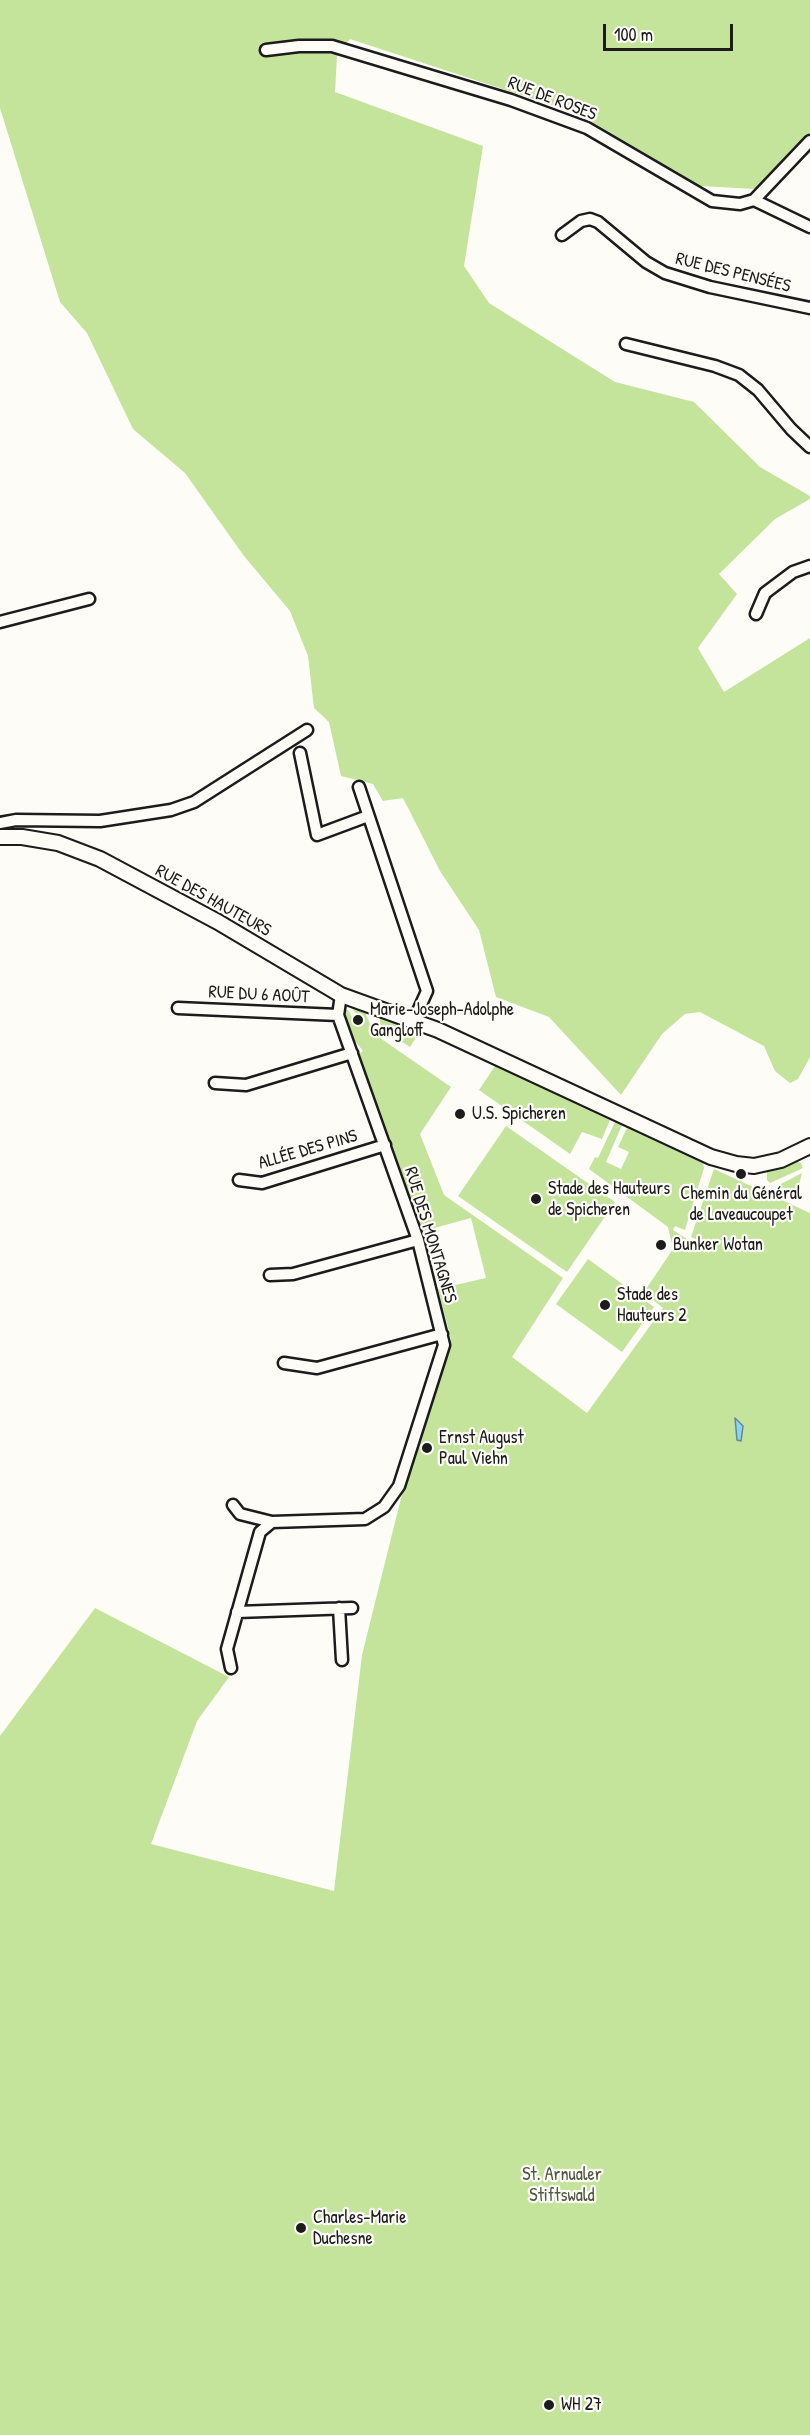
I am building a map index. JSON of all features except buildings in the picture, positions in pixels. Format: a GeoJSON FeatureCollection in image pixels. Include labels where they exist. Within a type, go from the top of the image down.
{"type":"FeatureCollection","features":[{"type":"Feature","properties":{"kind":"street","name":"RUE DE ROSES"},"geometry":{"type":"LineString","coordinates":[[266,51],[299,46],[332,46],[511,100],[587,128],[712,201],[740,204],[754,201],[810,227]]}},
{"type":"Feature","properties":{"kind":"street"},"geometry":{"type":"LineString","coordinates":[[754,201],[810,141]]}},
{"type":"Feature","properties":{"kind":"street","name":"RUE DES PENSÉES"},"geometry":{"type":"LineString","coordinates":[[562,235],[581,221],[590,219],[598,222],[646,262],[665,273],[710,287],[810,308]]}},
{"type":"Feature","properties":{"kind":"street"},"geometry":{"type":"LineString","coordinates":[[626,344],[715,366],[740,375],[758,390],[791,429],[810,447]]}},
{"type":"Feature","properties":{"kind":"street"},"geometry":{"type":"LineString","coordinates":[[756,614],[765,593],[793,572],[810,566]]}},
{"type":"Feature","properties":{"kind":"street"},"geometry":{"type":"LineString","coordinates":[[0,622],[89,599]]}},
{"type":"Feature","properties":{"kind":"street"},"geometry":{"type":"LineString","coordinates":[[0,823],[16,820],[100,821],[171,810],[194,802],[307,730]]}},
{"type":"Feature","properties":{"kind":"street"},"geometry":{"type":"LineString","coordinates":[[300,753],[317,835],[369,816]]}},
{"type":"Feature","properties":{"kind":"street"},"geometry":{"type":"LineString","coordinates":[[359,787],[427,991],[408,1018]]}},
{"type":"Feature","properties":{"kind":"street","name":"RUE DES HAUTEURS"},"geometry":{"type":"LineString","coordinates":[[0,837],[22,837],[58,843],[100,859],[218,922],[341,994],[408,1018],[721,1161],[754,1166],[781,1160],[810,1146]]}},
{"type":"Feature","properties":{"kind":"street","name":"RUE DES MONTAGNES"},"geometry":{"type":"LineString","coordinates":[[233,1505],[240,1514],[272,1522],[365,1519],[384,1508],[399,1486],[444,1345],[418,1240],[338,1015],[341,994]]}},
{"type":"Feature","properties":{"kind":"street","name":"RUE DU 6 AOÛT"},"geometry":{"type":"LineString","coordinates":[[178,1008],[338,1015]]}},
{"type":"Feature","properties":{"kind":"street"},"geometry":{"type":"LineString","coordinates":[[215,1083],[246,1085],[352,1053]]}},
{"type":"Feature","properties":{"kind":"street","name":"ALLÉE DES PINS"},"geometry":{"type":"LineString","coordinates":[[239,1180],[262,1183],[385,1145]]}},
{"type":"Feature","properties":{"kind":"street"},"geometry":{"type":"LineString","coordinates":[[270,1275],[293,1274],[418,1240]]}},
{"type":"Feature","properties":{"kind":"street"},"geometry":{"type":"LineString","coordinates":[[284,1363],[317,1368],[442,1334]]}},
{"type":"Feature","properties":{"kind":"street"},"geometry":{"type":"LineString","coordinates":[[231,1668],[227,1649],[237,1612],[260,1532],[272,1522]]}},
{"type":"Feature","properties":{"kind":"street"},"geometry":{"type":"LineString","coordinates":[[339,1608],[342,1660]]}},
{"type":"Feature","properties":{"kind":"street"},"geometry":{"type":"LineString","coordinates":[[237,1612],[352,1608]]}},
{"type":"Feature","properties":{"kind":"green space"},"geometry":{"type":"Polygon","coordinates":[[[0,0],[810,0],[810,133],[756,189],[700,186],[579,114],[350,39],[337,56],[335,92],[483,146],[464,266],[489,303],[615,382],[694,402],[760,467],[810,496],[810,499],[775,519],[719,574],[737,594],[698,648],[724,692],[810,638],[810,1057],[798,1079],[790,1083],[775,1071],[764,1046],[700,1012],[685,1014],[662,1034],[621,1095],[549,1017],[496,997],[479,930],[440,871],[403,798],[383,801],[373,784],[341,776],[329,722],[314,708],[308,656],[290,611],[244,556],[185,473],[133,429],[87,333],[60,302],[0,108],[0,0]]]}},
{"type":"Feature","properties":{"kind":"green space","name":"St. Arnualer Stiftswald"},"geometry":{"type":"Polygon","coordinates":[[[349,1005],[364,1009],[371,1027],[380,1038],[451,1087],[420,1134],[444,1195],[563,1278],[512,1357],[587,1413],[663,1308],[644,1292],[673,1249],[668,1227],[589,1169],[595,1157],[598,1158],[615,1122],[622,1125],[606,1162],[621,1169],[629,1152],[618,1147],[627,1128],[703,1163],[704,1168],[685,1230],[675,1226],[673,1230],[704,1250],[706,1244],[691,1237],[714,1169],[810,1213],[810,2435],[0,2435],[0,1736],[95,1608],[229,1677],[197,1721],[151,1844],[334,1891],[362,1655],[406,1478],[451,1339],[438,1289],[486,1278],[471,1218],[423,1231],[359,1054],[363,1051],[352,1037],[342,1009],[348,1010],[357,1026],[363,1021],[349,1005]]]}},
{"type":"Feature","properties":{"kind":"green space"},"geometry":{"type":"Polygon","coordinates":[[[380,1016],[419,1033],[410,1047],[385,1031],[380,1025],[380,1016]]]}},
{"type":"Feature","properties":{"kind":"green space"},"geometry":{"type":"Polygon","coordinates":[[[495,1066],[610,1120],[602,1139],[582,1132],[570,1154],[479,1090],[495,1066]]]}},
{"type":"Feature","properties":{"kind":"green space","name":"Stade des Hauteurs de Spicheren"},"geometry":{"type":"Polygon","coordinates":[[[506,1126],[615,1202],[567,1272],[458,1196],[506,1126]]]}},
{"type":"Feature","properties":{"kind":"green space"},"geometry":{"type":"Polygon","coordinates":[[[795,1161],[801,1163],[803,1168],[770,1183],[767,1180],[767,1172],[770,1169],[795,1161]]]}},
{"type":"Feature","properties":{"kind":"green space"},"geometry":{"type":"Polygon","coordinates":[[[802,1173],[797,1193],[777,1186],[802,1173]]]}},
{"type":"Feature","properties":{"kind":"green space","name":"Stade des Hauteurs 2"},"geometry":{"type":"Polygon","coordinates":[[[588,1259],[654,1307],[622,1352],[556,1304],[588,1259]]]}},
{"type":"Feature","properties":{"kind":"water"},"geometry":{"type":"Polygon","coordinates":[[[735,1418],[743,1426],[741,1441],[737,1440],[735,1418]]]}},
{"type":"Feature","properties":{"kind":"place","name":"Marie-Joseph-Adolphe Gangloff"},"geometry":{"type":"Point","coordinates":[358,1020]}},
{"type":"Feature","properties":{"kind":"place","name":"U.S. Spicheren"},"geometry":{"type":"Point","coordinates":[460,1114]}},
{"type":"Feature","properties":{"kind":"place","name":"Chemin du Général de Laveaucoupet"},"geometry":{"type":"Point","coordinates":[741,1174]}},
{"type":"Feature","properties":{"kind":"place","name":"Stade des Hauteurs de Spicheren"},"geometry":{"type":"Point","coordinates":[536,1199]}},
{"type":"Feature","properties":{"kind":"place","name":"Bunker Wotan"},"geometry":{"type":"Point","coordinates":[661,1245]}},
{"type":"Feature","properties":{"kind":"place","name":"Stade des Hauteurs 2"},"geometry":{"type":"Point","coordinates":[605,1305]}},
{"type":"Feature","properties":{"kind":"place","name":"Ernst August Paul Viehn"},"geometry":{"type":"Point","coordinates":[427,1448]}},
{"type":"Feature","properties":{"kind":"place","name":"Charles-Marie Duchesne"},"geometry":{"type":"Point","coordinates":[301,2228]}},
{"type":"Feature","properties":{"kind":"place","name":"WH 27"},"geometry":{"type":"Point","coordinates":[549,2405]}}]}
